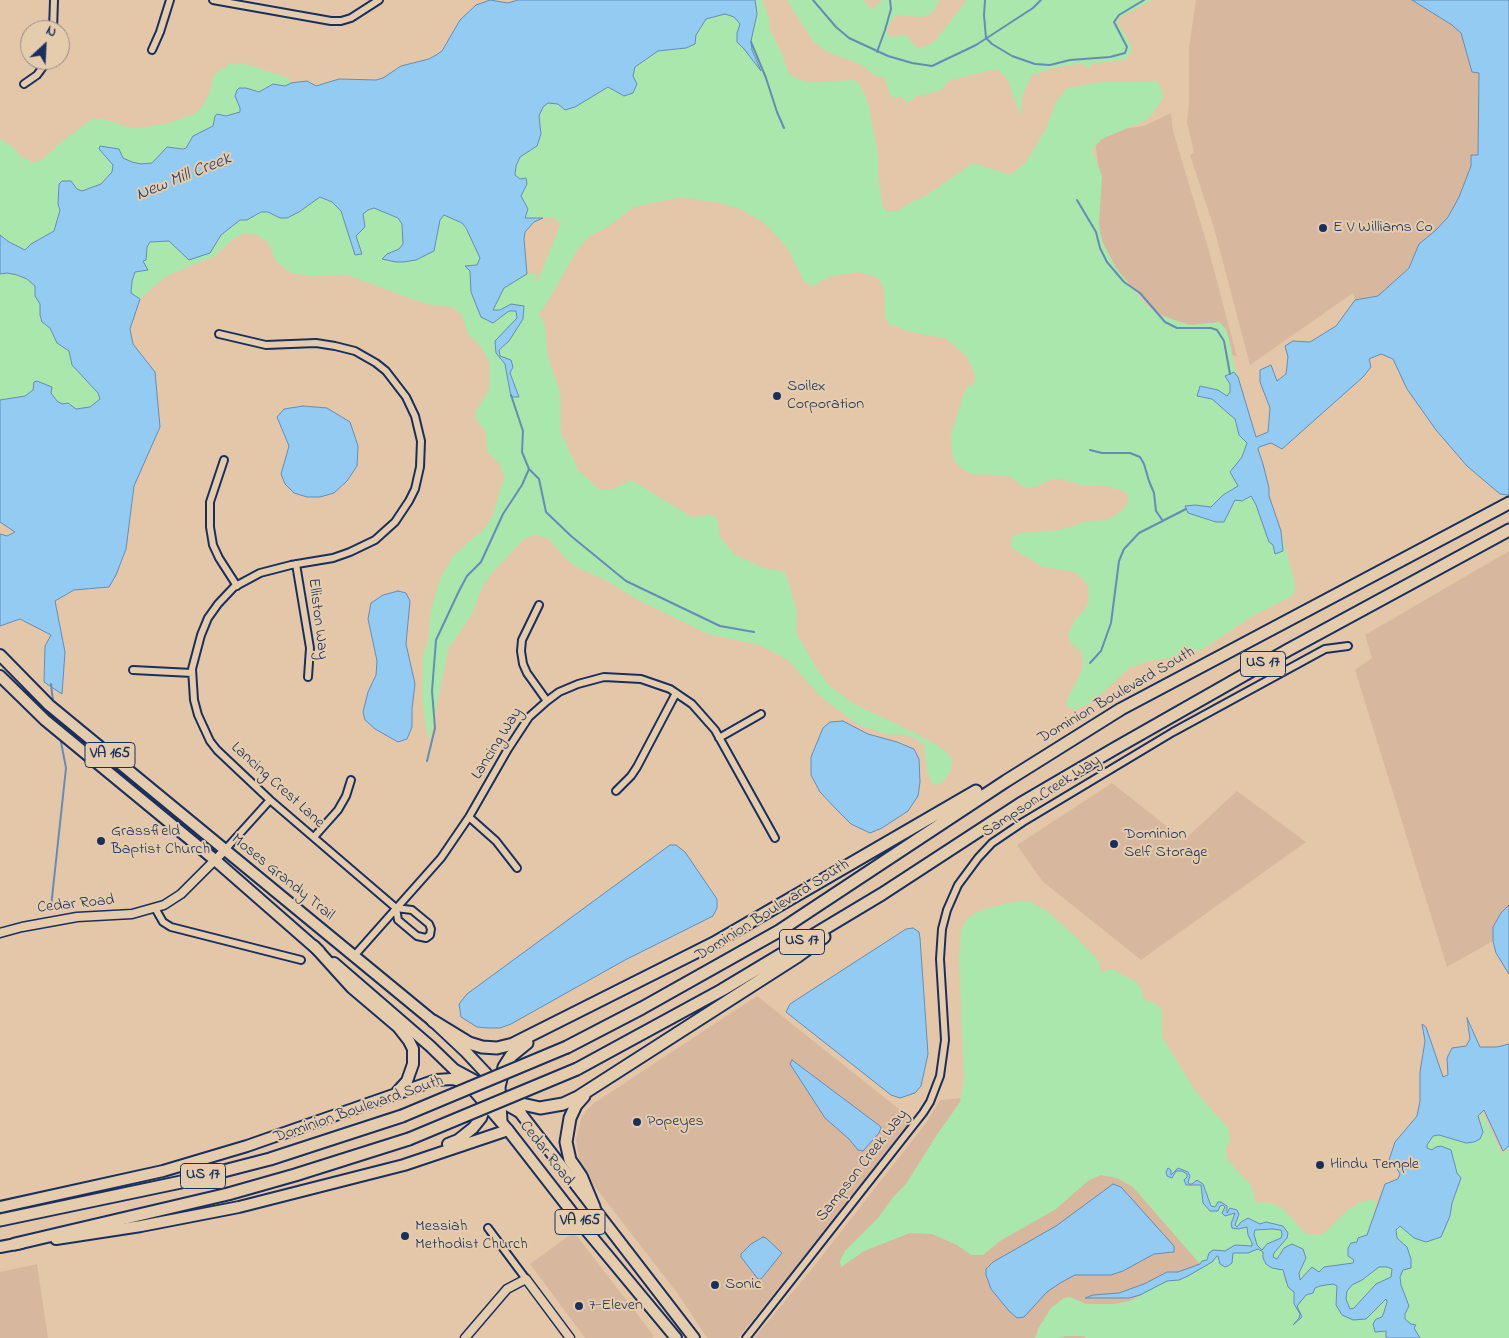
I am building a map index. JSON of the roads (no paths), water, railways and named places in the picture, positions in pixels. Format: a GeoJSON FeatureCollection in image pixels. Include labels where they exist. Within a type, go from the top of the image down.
{"type":"FeatureCollection","features":[{"type":"Feature","properties":{"kind":"highway","name":"Dominion Boulevard South"},"geometry":{"type":"LineString","coordinates":[[0,1220],[181,1182],[270,1159],[402,1116],[568,1047],[779,931],[1004,778],[1121,709],[1509,503]]}},
{"type":"Feature","properties":{"kind":"highway","name":"US 17"},"geometry":{"type":"LineString","coordinates":[[15,1244],[228,1194],[295,1176],[409,1139],[577,1069],[722,990],[882,894],[1020,804],[1280,655],[1509,530]]}},
{"type":"Feature","properties":{"kind":"highway"},"geometry":{"type":"LineString","coordinates":[[433,1021],[469,1043],[490,1048],[513,1044],[714,943],[1004,778]]}},
{"type":"Feature","properties":{"kind":"highway"},"geometry":{"type":"LineString","coordinates":[[456,1071],[497,1094],[540,1108],[572,1100],[798,956],[882,894]]}},
{"type":"Feature","properties":{"kind":"highway"},"geometry":{"type":"LineString","coordinates":[[505,1126],[497,1094],[504,1067],[511,1056],[520,1048],[562,1020]]}},
{"type":"Feature","properties":{"kind":"highway"},"geometry":{"type":"LineString","coordinates":[[592,1088],[573,1111],[568,1122],[566,1142],[570,1160],[581,1176],[594,1207]]}},
{"type":"Feature","properties":{"kind":"main road","name":"Moses Grandy Trail"},"geometry":{"type":"LineString","coordinates":[[0,655],[49,705],[433,1021],[488,1075],[497,1094]]}},
{"type":"Feature","properties":{"kind":"main road","name":"Moses Grandy Trail"},"geometry":{"type":"LineString","coordinates":[[0,676],[51,726],[215,860],[430,1046],[468,1083]]}},
{"type":"Feature","properties":{"kind":"main road"},"geometry":{"type":"LineString","coordinates":[[314,946],[352,988],[398,1027],[410,1041],[413,1057],[410,1075],[403,1086],[389,1096]]}},
{"type":"Feature","properties":{"kind":"main road"},"geometry":{"type":"LineString","coordinates":[[0,1208],[163,1171],[246,1146],[436,1080],[452,1079],[497,1094],[487,1105],[473,1128],[458,1140],[347,1179]]}},
{"type":"Feature","properties":{"kind":"main road","name":"Cedar Road"},"geometry":{"type":"LineString","coordinates":[[468,1083],[676,1338]]}},
{"type":"Feature","properties":{"kind":"main road","name":"Cedar Road"},"geometry":{"type":"LineString","coordinates":[[497,1094],[520,1113],[694,1338]]}},
{"type":"Feature","properties":{"kind":"main road"},"geometry":{"type":"LineString","coordinates":[[15,1244],[54,1240],[141,1226],[239,1207],[404,1165],[505,1126]]}},
{"type":"Feature","properties":{"kind":"main road","name":"US 17"},"geometry":{"type":"LineString","coordinates":[[0,1247],[15,1244]]}},
{"type":"Feature","properties":{"kind":"main road"},"geometry":{"type":"LineString","coordinates":[[645,1302],[666,1338]]}},
{"type":"Feature","properties":{"kind":"street"},"geometry":{"type":"LineString","coordinates":[[53,20],[54,0]]}},
{"type":"Feature","properties":{"kind":"street"},"geometry":{"type":"LineString","coordinates":[[152,50],[170,0]]}},
{"type":"Feature","properties":{"kind":"street"},"geometry":{"type":"LineString","coordinates":[[213,0],[341,21],[351,18],[379,0]]}},
{"type":"Feature","properties":{"kind":"street"},"geometry":{"type":"LineString","coordinates":[[24,84],[41,70]]}},
{"type":"Feature","properties":{"kind":"street","name":"Lancing Crest Lane"},"geometry":{"type":"LineString","coordinates":[[219,334],[266,345],[316,343],[355,351],[386,371],[406,397],[415,416],[421,441],[420,467],[415,489],[400,515],[388,530],[363,547],[333,558],[296,564],[260,573],[237,586],[228,593],[208,618],[193,660],[192,673],[194,700],[198,715],[210,741],[225,759],[396,908]]}},
{"type":"Feature","properties":{"kind":"street"},"geometry":{"type":"LineString","coordinates":[[224,460],[210,502],[210,527],[213,544],[219,558],[237,586]]}},
{"type":"Feature","properties":{"kind":"street","name":"Elliston Way"},"geometry":{"type":"LineString","coordinates":[[296,564],[310,648],[308,677]]}},
{"type":"Feature","properties":{"kind":"street"},"geometry":{"type":"LineString","coordinates":[[539,605],[522,640],[521,651],[527,673],[547,700]]}},
{"type":"Feature","properties":{"kind":"street","name":"Sampson Creek Way"},"geometry":{"type":"LineString","coordinates":[[746,1338],[930,1102],[941,1070],[945,1040],[940,958],[942,929],[947,910],[958,884],[978,858],[992,843],[1023,822],[1173,732],[1325,649],[1348,646]]}},
{"type":"Feature","properties":{"kind":"street"},"geometry":{"type":"LineString","coordinates":[[133,670],[192,673]]}},
{"type":"Feature","properties":{"kind":"street","name":"Lancing Way"},"geometry":{"type":"LineString","coordinates":[[354,956],[441,858],[469,817],[522,726],[547,700],[559,692],[578,684],[604,678],[641,679],[676,693],[699,712],[719,738],[775,838]]}},
{"type":"Feature","properties":{"kind":"street"},"geometry":{"type":"LineString","coordinates":[[616,791],[637,767],[676,693]]}},
{"type":"Feature","properties":{"kind":"street"},"geometry":{"type":"LineString","coordinates":[[719,738],[761,714]]}},
{"type":"Feature","properties":{"kind":"street"},"geometry":{"type":"LineString","coordinates":[[314,837],[338,810],[346,796],[351,780]]}},
{"type":"Feature","properties":{"kind":"street"},"geometry":{"type":"LineString","coordinates":[[224,850],[270,800]]}},
{"type":"Feature","properties":{"kind":"street"},"geometry":{"type":"LineString","coordinates":[[469,817],[496,841],[517,868]]}},
{"type":"Feature","properties":{"kind":"street","name":"Cedar Road"},"geometry":{"type":"LineString","coordinates":[[0,933],[45,922],[77,917],[132,914],[164,905],[181,894],[224,850]]}},
{"type":"Feature","properties":{"kind":"street"},"geometry":{"type":"LineString","coordinates":[[155,908],[163,922],[171,927],[301,960]]}},
{"type":"Feature","properties":{"kind":"street"},"geometry":{"type":"LineString","coordinates":[[396,908],[412,910],[429,924],[431,929],[430,935],[426,938],[417,936],[398,920],[396,908]]}},
{"type":"Feature","properties":{"kind":"street"},"geometry":{"type":"LineString","coordinates":[[488,1228],[570,1338]]}},
{"type":"Feature","properties":{"kind":"street"},"geometry":{"type":"LineString","coordinates":[[465,1338],[506,1290],[526,1279]]}},
{"type":"Feature","properties":{"kind":"water","name":"New Mill Creek"},"geometry":{"type":"Polygon","coordinates":[[[490,0],[508,3],[518,0],[755,0],[757,14],[751,41],[752,50],[761,71],[737,42],[740,24],[734,17],[725,14],[706,19],[696,35],[695,44],[686,48],[658,51],[635,67],[633,76],[637,84],[633,93],[624,96],[608,87],[575,107],[565,110],[558,104],[548,103],[543,107],[539,116],[541,134],[537,146],[520,157],[515,175],[520,179],[526,178],[527,184],[521,196],[528,209],[525,218],[543,218],[534,222],[525,232],[527,274],[504,288],[493,310],[500,310],[511,304],[524,306],[523,319],[509,341],[499,350],[500,356],[511,360],[513,367],[510,373],[519,397],[511,397],[505,364],[496,353],[495,341],[517,318],[516,311],[509,311],[493,323],[481,317],[471,292],[470,271],[465,266],[477,265],[480,258],[462,223],[444,215],[440,220],[434,251],[416,260],[403,262],[382,259],[387,254],[399,249],[403,244],[402,224],[398,218],[374,208],[363,214],[365,227],[356,236],[362,254],[355,255],[341,211],[332,202],[320,197],[287,218],[280,218],[268,212],[261,212],[247,220],[240,220],[221,235],[210,253],[189,260],[169,241],[150,242],[147,247],[146,260],[143,261],[148,270],[135,272],[132,281],[131,293],[140,299],[130,329],[133,344],[155,372],[160,427],[134,486],[126,549],[109,587],[74,590],[55,601],[65,652],[62,694],[44,682],[45,646],[51,635],[20,619],[0,626],[0,534],[7,536],[15,532],[0,522],[0,400],[25,396],[33,390],[34,382],[37,381],[52,387],[51,393],[57,401],[62,404],[68,403],[76,409],[90,407],[100,399],[98,393],[72,365],[69,351],[57,343],[50,328],[42,322],[40,304],[35,296],[35,286],[27,279],[17,275],[0,274],[0,235],[25,250],[31,244],[54,231],[60,210],[58,204],[59,184],[62,181],[71,181],[77,189],[82,191],[101,184],[112,172],[113,165],[99,149],[100,146],[119,149],[123,158],[132,162],[141,164],[152,163],[167,147],[186,148],[193,136],[213,126],[217,114],[226,116],[240,112],[235,96],[239,88],[259,92],[273,84],[285,86],[291,83],[307,81],[316,86],[339,79],[376,80],[383,78],[401,66],[429,59],[442,51],[460,20],[476,5],[490,0]]]}},
{"type":"Feature","properties":{"kind":"water"},"geometry":{"type":"Polygon","coordinates":[[[1412,0],[1509,0],[1509,498],[1508,495],[1500,494],[1467,466],[1436,430],[1407,389],[1393,359],[1381,354],[1369,359],[1371,367],[1363,377],[1282,449],[1271,443],[1259,447],[1269,488],[1269,496],[1281,531],[1283,551],[1275,554],[1273,545],[1269,542],[1251,496],[1242,501],[1235,500],[1224,522],[1216,522],[1188,513],[1185,506],[1211,507],[1223,495],[1238,486],[1230,472],[1242,457],[1247,443],[1239,435],[1235,419],[1212,399],[1197,396],[1200,386],[1218,390],[1227,396],[1230,392],[1230,384],[1225,376],[1234,372],[1238,377],[1256,437],[1268,432],[1270,408],[1260,382],[1260,370],[1271,365],[1277,381],[1286,374],[1288,357],[1285,346],[1293,341],[1310,342],[1336,326],[1355,300],[1378,296],[1409,268],[1419,244],[1448,217],[1459,197],[1471,166],[1471,155],[1478,155],[1479,73],[1472,72],[1461,33],[1452,25],[1412,0]]]}},
{"type":"Feature","properties":{"kind":"water"},"geometry":{"type":"Polygon","coordinates":[[[303,406],[327,408],[350,422],[358,446],[357,466],[347,481],[334,493],[320,497],[307,497],[294,493],[285,484],[281,474],[289,446],[277,417],[284,409],[303,406]]]}},
{"type":"Feature","properties":{"kind":"water"},"geometry":{"type":"Polygon","coordinates":[[[398,591],[406,593],[410,601],[406,644],[415,684],[412,727],[407,739],[398,742],[375,729],[365,720],[363,712],[368,692],[376,675],[377,661],[368,619],[371,603],[383,595],[398,591]]]}},
{"type":"Feature","properties":{"kind":"water"},"geometry":{"type":"Polygon","coordinates":[[[843,721],[868,734],[914,749],[919,759],[920,782],[918,796],[908,811],[882,828],[870,833],[851,824],[820,792],[811,775],[811,757],[823,728],[830,722],[843,721]]]}},
{"type":"Feature","properties":{"kind":"water"},"geometry":{"type":"Polygon","coordinates":[[[670,845],[676,845],[685,852],[717,899],[717,908],[713,916],[625,960],[511,1024],[500,1028],[477,1027],[461,1017],[459,1004],[467,994],[670,845]]]}},
{"type":"Feature","properties":{"kind":"water"},"geometry":{"type":"Polygon","coordinates":[[[1509,905],[1509,974],[1496,953],[1493,941],[1493,927],[1501,913],[1509,905]]]}},
{"type":"Feature","properties":{"kind":"water"},"geometry":{"type":"Polygon","coordinates":[[[913,928],[919,932],[920,938],[928,1054],[921,1086],[915,1093],[900,1098],[891,1095],[786,1012],[790,1004],[906,929],[913,928]]]}},
{"type":"Feature","properties":{"kind":"water"},"geometry":{"type":"Polygon","coordinates":[[[1467,1018],[1480,1047],[1497,1047],[1509,1044],[1509,1146],[1503,1151],[1484,1110],[1478,1116],[1483,1132],[1480,1139],[1466,1143],[1439,1135],[1433,1136],[1427,1145],[1427,1148],[1432,1150],[1441,1146],[1451,1150],[1457,1173],[1461,1178],[1452,1203],[1450,1216],[1441,1237],[1426,1242],[1414,1238],[1400,1226],[1396,1230],[1397,1238],[1407,1247],[1411,1259],[1411,1268],[1403,1270],[1400,1277],[1409,1306],[1405,1319],[1411,1324],[1416,1325],[1414,1328],[1420,1338],[1386,1338],[1386,1331],[1375,1332],[1373,1324],[1376,1319],[1382,1317],[1387,1302],[1386,1299],[1366,1319],[1353,1320],[1342,1315],[1336,1305],[1337,1286],[1333,1284],[1315,1288],[1313,1293],[1306,1295],[1297,1306],[1302,1317],[1293,1325],[1300,1314],[1294,1304],[1294,1292],[1288,1287],[1283,1270],[1272,1268],[1266,1264],[1263,1252],[1258,1249],[1248,1253],[1233,1253],[1232,1263],[1225,1267],[1220,1264],[1217,1256],[1212,1262],[1188,1276],[1179,1280],[1167,1281],[1140,1295],[1129,1298],[1085,1298],[1093,1295],[1119,1293],[1144,1284],[1167,1272],[1178,1272],[1200,1264],[1202,1261],[1207,1260],[1209,1253],[1213,1250],[1225,1251],[1235,1245],[1252,1246],[1247,1227],[1232,1228],[1231,1224],[1235,1213],[1225,1216],[1222,1213],[1225,1207],[1223,1205],[1220,1206],[1218,1211],[1210,1211],[1203,1203],[1201,1185],[1186,1185],[1184,1180],[1187,1174],[1182,1171],[1176,1171],[1172,1178],[1167,1176],[1168,1168],[1171,1170],[1171,1175],[1178,1168],[1188,1172],[1190,1176],[1189,1184],[1197,1180],[1203,1184],[1211,1206],[1215,1207],[1218,1202],[1221,1202],[1227,1206],[1227,1213],[1230,1208],[1237,1210],[1239,1214],[1235,1225],[1237,1227],[1248,1218],[1260,1224],[1266,1222],[1283,1226],[1288,1233],[1287,1238],[1274,1253],[1273,1257],[1277,1259],[1284,1248],[1292,1244],[1303,1249],[1306,1258],[1299,1273],[1300,1280],[1312,1267],[1319,1272],[1324,1267],[1353,1263],[1354,1260],[1348,1256],[1348,1248],[1351,1243],[1357,1242],[1358,1238],[1367,1235],[1385,1184],[1398,1179],[1400,1174],[1389,1160],[1395,1142],[1417,1116],[1420,1101],[1420,1072],[1425,1041],[1422,1024],[1426,1027],[1443,1077],[1448,1075],[1447,1058],[1452,1048],[1466,1046],[1470,1039],[1467,1018]],[[1255,1230],[1254,1234],[1257,1245],[1262,1250],[1267,1244],[1281,1238],[1281,1230],[1255,1230]],[[1379,1267],[1352,1285],[1347,1291],[1346,1299],[1350,1309],[1354,1308],[1376,1284],[1391,1277],[1392,1269],[1379,1267]]]}},
{"type":"Feature","properties":{"kind":"water"},"geometry":{"type":"Polygon","coordinates":[[[792,1060],[880,1126],[879,1133],[863,1151],[858,1150],[849,1139],[825,1118],[790,1064],[792,1060]]]}},
{"type":"Feature","properties":{"kind":"water"},"geometry":{"type":"Polygon","coordinates":[[[1113,1184],[1121,1187],[1148,1217],[1174,1246],[1174,1252],[1154,1254],[1123,1271],[1111,1275],[1075,1275],[1047,1292],[1024,1317],[1017,1318],[991,1289],[986,1269],[993,1262],[1056,1226],[1113,1184]]]}},
{"type":"Feature","properties":{"kind":"water"},"geometry":{"type":"Polygon","coordinates":[[[763,1237],[782,1253],[761,1279],[758,1279],[741,1257],[741,1254],[751,1244],[763,1237]]]}},
{"type":"Feature","properties":{"kind":"waterway"},"geometry":{"type":"LineString","coordinates":[[813,0],[836,27],[849,38],[888,56],[912,63],[932,66],[976,45],[1033,8],[1041,0]]}},
{"type":"Feature","properties":{"kind":"waterway"},"geometry":{"type":"LineString","coordinates":[[877,52],[891,9],[890,0]]}},
{"type":"Feature","properties":{"kind":"waterway"},"geometry":{"type":"LineString","coordinates":[[985,0],[986,38],[992,44],[1012,56],[1035,64],[1050,65],[1070,60],[1110,57],[1125,53],[1127,47],[1114,22],[1119,15],[1144,0]]}},
{"type":"Feature","properties":{"kind":"waterway"},"geometry":{"type":"LineString","coordinates":[[751,42],[784,128]]}},
{"type":"Feature","properties":{"kind":"waterway"},"geometry":{"type":"LineString","coordinates":[[1077,200],[1096,232],[1100,248],[1107,262],[1124,282],[1140,293],[1165,322],[1177,328],[1211,328],[1217,330],[1224,341],[1230,374]]}},
{"type":"Feature","properties":{"kind":"waterway"},"geometry":{"type":"LineString","coordinates":[[427,761],[435,728],[432,691],[436,640],[467,576],[481,562],[503,514],[522,485],[529,469],[522,452],[523,431],[511,395]]}},
{"type":"Feature","properties":{"kind":"waterway"},"geometry":{"type":"LineString","coordinates":[[1090,450],[1102,453],[1130,453],[1140,457],[1154,493],[1156,511],[1163,521]]}},
{"type":"Feature","properties":{"kind":"waterway"},"geometry":{"type":"LineString","coordinates":[[529,469],[539,479],[546,512],[571,536],[626,581],[720,626],[754,632]]}},
{"type":"Feature","properties":{"kind":"waterway"},"geometry":{"type":"LineString","coordinates":[[1090,663],[1101,651],[1111,623],[1119,561],[1124,549],[1139,533],[1186,509]]}},
{"type":"Feature","properties":{"kind":"waterway"},"geometry":{"type":"LineString","coordinates":[[51,684],[53,701]]}},
{"type":"Feature","properties":{"kind":"waterway"},"geometry":{"type":"LineString","coordinates":[[56,719],[57,724]]}},
{"type":"Feature","properties":{"kind":"waterway"},"geometry":{"type":"LineString","coordinates":[[51,907],[66,768],[61,742]]}},
{"type":"Feature","properties":{"kind":"place","name":"E V Williams Co"},"geometry":{"type":"Point","coordinates":[1323,228]}},
{"type":"Feature","properties":{"kind":"place","name":"Soilex Corporation"},"geometry":{"type":"Point","coordinates":[777,396]}},
{"type":"Feature","properties":{"kind":"place","name":"Grassfield Baptist Church"},"geometry":{"type":"Point","coordinates":[101,841]}},
{"type":"Feature","properties":{"kind":"place","name":"Dominion Self Storage"},"geometry":{"type":"Point","coordinates":[1114,844]}},
{"type":"Feature","properties":{"kind":"place","name":"Popeyes"},"geometry":{"type":"Point","coordinates":[637,1122]}},
{"type":"Feature","properties":{"kind":"place","name":"Hindu Temple"},"geometry":{"type":"Point","coordinates":[1320,1165]}},
{"type":"Feature","properties":{"kind":"place","name":"Messiah Methodist Church"},"geometry":{"type":"Point","coordinates":[405,1236]}},
{"type":"Feature","properties":{"kind":"place","name":"Sonic"},"geometry":{"type":"Point","coordinates":[715,1285]}},
{"type":"Feature","properties":{"kind":"place","name":"7-Eleven"},"geometry":{"type":"Point","coordinates":[579,1306]}}]}
